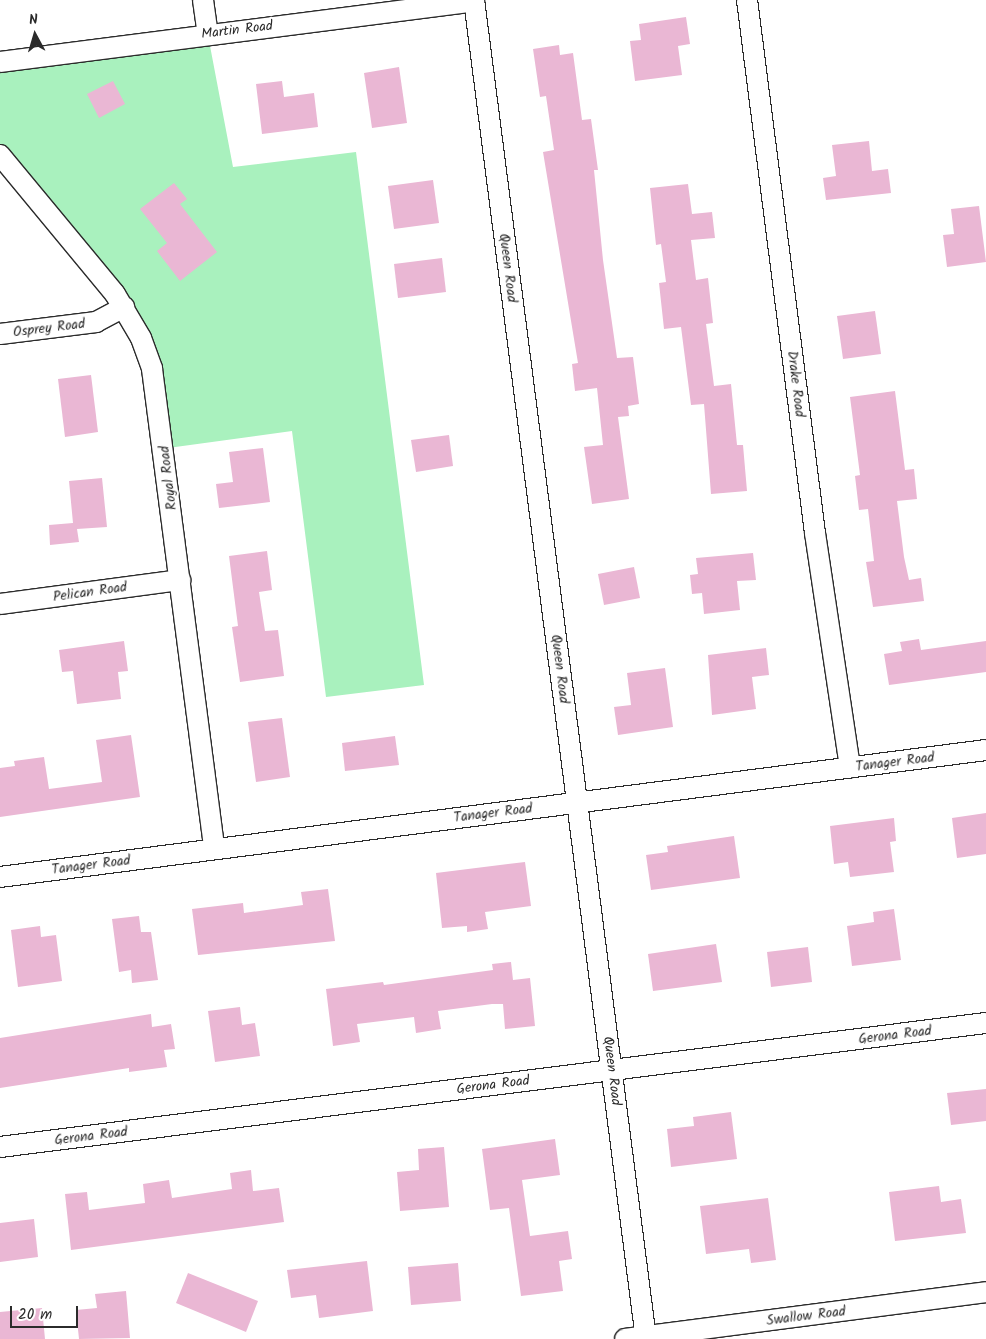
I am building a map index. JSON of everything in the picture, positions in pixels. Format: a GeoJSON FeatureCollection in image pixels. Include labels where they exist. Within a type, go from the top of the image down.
{"type":"FeatureCollection","features":[{"type":"Feature","properties":{"kind":"street"},"geometry":{"type":"LineString","coordinates":[[204,0],[208,34]]}},
{"type":"Feature","properties":{"kind":"street","name":"Martin Road"},"geometry":{"type":"LineString","coordinates":[[0,62],[474,0]]}},
{"type":"Feature","properties":{"kind":"street","name":"Queen Road"},"geometry":{"type":"LineString","coordinates":[[474,0],[646,1338]]}},
{"type":"Feature","properties":{"kind":"street","name":"Drake Road"},"geometry":{"type":"LineString","coordinates":[[747,0],[814,533],[850,767]]}},
{"type":"Feature","properties":{"kind":"street","name":"Royal Road"},"geometry":{"type":"LineString","coordinates":[[0,155],[124,307],[143,346],[158,402],[214,849]]}},
{"type":"Feature","properties":{"kind":"street","name":"Osprey Road"},"geometry":{"type":"LineString","coordinates":[[0,334],[96,322],[124,307]]}},
{"type":"Feature","properties":{"kind":"street","name":"Pelican Road"},"geometry":{"type":"LineString","coordinates":[[0,604],[180,580]]}},
{"type":"Feature","properties":{"kind":"street","name":"Tanager Road"},"geometry":{"type":"LineString","coordinates":[[0,877],[986,750]]}},
{"type":"Feature","properties":{"kind":"street","name":"Gerona Road"},"geometry":{"type":"LineString","coordinates":[[0,1147],[986,1023]]}},
{"type":"Feature","properties":{"kind":"street","name":"Swallow Road"},"geometry":{"type":"LineString","coordinates":[[625,1339],[646,1338],[986,1292]]}},
{"type":"Feature","properties":{"kind":"green space"},"geometry":{"type":"Polygon","coordinates":[[[207,30],[233,167],[356,152],[424,685],[326,697],[292,431],[168,448],[124,314],[0,161],[0,64],[207,30]]]}},
{"type":"Feature","properties":{"kind":"building"},"geometry":{"type":"Polygon","coordinates":[[[686,17],[690,44],[678,46],[682,75],[635,81],[630,41],[641,40],[639,24],[686,17]]]}},
{"type":"Feature","properties":{"kind":"building"},"geometry":{"type":"Polygon","coordinates":[[[559,45],[560,55],[573,53],[582,120],[591,119],[598,170],[594,170],[603,260],[617,358],[633,357],[639,404],[628,406],[629,416],[618,417],[629,499],[592,504],[584,447],[603,445],[597,388],[575,391],[572,364],[578,363],[543,152],[554,150],[546,96],[540,97],[533,49],[559,45]]]}},
{"type":"Feature","properties":{"kind":"building"},"geometry":{"type":"Polygon","coordinates":[[[399,67],[407,123],[372,128],[364,73],[399,67]]]}},
{"type":"Feature","properties":{"kind":"building"},"geometry":{"type":"Polygon","coordinates":[[[113,81],[125,104],[99,118],[87,94],[113,81]]]}},
{"type":"Feature","properties":{"kind":"building"},"geometry":{"type":"Polygon","coordinates":[[[282,81],[284,97],[314,93],[318,127],[262,134],[256,84],[282,81]]]}},
{"type":"Feature","properties":{"kind":"building"},"geometry":{"type":"Polygon","coordinates":[[[869,141],[872,171],[888,169],[891,193],[826,200],[823,178],[836,176],[832,145],[869,141]]]}},
{"type":"Feature","properties":{"kind":"building"},"geometry":{"type":"Polygon","coordinates":[[[433,180],[439,223],[394,229],[388,186],[433,180]]]}},
{"type":"Feature","properties":{"kind":"building"},"geometry":{"type":"Polygon","coordinates":[[[174,183],[187,199],[180,204],[217,252],[180,281],[157,251],[167,243],[140,209],[174,183]]]}},
{"type":"Feature","properties":{"kind":"building"},"geometry":{"type":"Polygon","coordinates":[[[688,184],[692,214],[712,212],[715,238],[691,240],[696,280],[708,278],[713,323],[706,324],[714,386],[731,384],[737,445],[743,445],[747,491],[711,494],[704,404],[691,405],[681,327],[664,329],[659,283],[666,282],[661,244],[656,245],[650,188],[688,184]]]}},
{"type":"Feature","properties":{"kind":"building"},"geometry":{"type":"Polygon","coordinates":[[[979,206],[986,262],[947,267],[943,235],[954,234],[951,209],[979,206]]]}},
{"type":"Feature","properties":{"kind":"building"},"geometry":{"type":"Polygon","coordinates":[[[442,258],[446,292],[398,298],[394,264],[442,258]]]}},
{"type":"Feature","properties":{"kind":"building"},"geometry":{"type":"Polygon","coordinates":[[[875,311],[881,354],[843,359],[837,316],[875,311]]]}},
{"type":"Feature","properties":{"kind":"building"},"geometry":{"type":"Polygon","coordinates":[[[91,375],[98,432],[65,437],[58,379],[91,375]]]}},
{"type":"Feature","properties":{"kind":"building"},"geometry":{"type":"Polygon","coordinates":[[[895,391],[905,470],[914,469],[917,499],[897,501],[904,557],[909,580],[921,578],[924,601],[873,607],[866,562],[874,561],[868,509],[859,510],[855,476],[860,475],[850,397],[895,391]]]}},
{"type":"Feature","properties":{"kind":"building"},"geometry":{"type":"Polygon","coordinates":[[[449,435],[453,466],[416,472],[411,440],[449,435]]]}},
{"type":"Feature","properties":{"kind":"building"},"geometry":{"type":"Polygon","coordinates":[[[263,448],[270,502],[219,508],[216,484],[233,482],[229,452],[263,448]]]}},
{"type":"Feature","properties":{"kind":"building"},"geometry":{"type":"Polygon","coordinates":[[[102,478],[107,527],[77,529],[79,542],[50,545],[49,525],[73,523],[69,481],[102,478]]]}},
{"type":"Feature","properties":{"kind":"building"},"geometry":{"type":"Polygon","coordinates":[[[267,551],[272,590],[259,592],[265,631],[278,630],[284,676],[240,682],[232,627],[238,626],[229,556],[267,551]]]}},
{"type":"Feature","properties":{"kind":"building"},"geometry":{"type":"Polygon","coordinates":[[[753,553],[756,580],[737,581],[740,610],[704,614],[702,593],[692,594],[690,575],[698,574],[696,558],[753,553]]]}},
{"type":"Feature","properties":{"kind":"building"},"geometry":{"type":"Polygon","coordinates":[[[634,567],[640,598],[604,605],[598,574],[634,567]]]}},
{"type":"Feature","properties":{"kind":"building"},"geometry":{"type":"Polygon","coordinates":[[[919,639],[921,650],[986,641],[986,672],[889,685],[884,654],[902,651],[900,642],[919,639]]]}},
{"type":"Feature","properties":{"kind":"building"},"geometry":{"type":"Polygon","coordinates":[[[124,641],[128,671],[118,672],[121,699],[77,704],[73,671],[62,672],[59,650],[124,641]]]}},
{"type":"Feature","properties":{"kind":"building"},"geometry":{"type":"Polygon","coordinates":[[[766,648],[769,675],[752,677],[756,709],[712,715],[708,655],[766,648]]]}},
{"type":"Feature","properties":{"kind":"building"},"geometry":{"type":"Polygon","coordinates":[[[665,668],[673,727],[618,735],[614,707],[631,705],[627,673],[665,668]]]}},
{"type":"Feature","properties":{"kind":"building"},"geometry":{"type":"Polygon","coordinates":[[[282,718],[290,777],[256,782],[248,722],[282,718]]]}},
{"type":"Feature","properties":{"kind":"building"},"geometry":{"type":"Polygon","coordinates":[[[131,735],[140,797],[0,817],[0,768],[15,766],[14,761],[44,757],[49,789],[102,782],[96,740],[131,735]]]}},
{"type":"Feature","properties":{"kind":"building"},"geometry":{"type":"Polygon","coordinates":[[[395,736],[399,765],[345,771],[342,743],[395,736]]]}},
{"type":"Feature","properties":{"kind":"building"},"geometry":{"type":"Polygon","coordinates":[[[986,813],[986,854],[957,858],[952,818],[986,813]]]}},
{"type":"Feature","properties":{"kind":"building"},"geometry":{"type":"Polygon","coordinates":[[[894,818],[896,841],[890,842],[894,872],[850,877],[848,862],[834,864],[830,826],[894,818]]]}},
{"type":"Feature","properties":{"kind":"building"},"geometry":{"type":"Polygon","coordinates":[[[734,836],[740,878],[651,890],[646,855],[668,852],[667,846],[734,836]]]}},
{"type":"Feature","properties":{"kind":"building"},"geometry":{"type":"Polygon","coordinates":[[[525,862],[531,906],[485,912],[488,929],[467,932],[467,926],[442,928],[436,873],[525,862]]]}},
{"type":"Feature","properties":{"kind":"building"},"geometry":{"type":"Polygon","coordinates":[[[328,889],[335,941],[198,955],[192,909],[243,903],[244,913],[303,905],[301,892],[328,889]]]}},
{"type":"Feature","properties":{"kind":"building"},"geometry":{"type":"Polygon","coordinates":[[[894,909],[901,960],[852,966],[847,926],[874,922],[873,912],[894,909]]]}},
{"type":"Feature","properties":{"kind":"building"},"geometry":{"type":"Polygon","coordinates":[[[139,916],[141,932],[151,932],[158,980],[132,983],[131,970],[119,972],[112,919],[139,916]]]}},
{"type":"Feature","properties":{"kind":"building"},"geometry":{"type":"Polygon","coordinates":[[[40,926],[41,937],[56,935],[62,981],[18,987],[11,930],[40,926]]]}},
{"type":"Feature","properties":{"kind":"building"},"geometry":{"type":"Polygon","coordinates":[[[716,944],[722,982],[653,991],[648,954],[716,944]]]}},
{"type":"Feature","properties":{"kind":"building"},"geometry":{"type":"Polygon","coordinates":[[[808,947],[812,982],[771,987],[767,952],[808,947]]]}},
{"type":"Feature","properties":{"kind":"building"},"geometry":{"type":"Polygon","coordinates":[[[511,962],[513,980],[530,978],[535,1026],[505,1029],[503,1004],[492,1004],[438,1011],[441,1029],[416,1033],[414,1017],[357,1024],[360,1042],[333,1046],[326,989],[383,982],[384,985],[493,970],[492,964],[511,962]]]}},
{"type":"Feature","properties":{"kind":"building"},"geometry":{"type":"Polygon","coordinates":[[[240,1007],[242,1025],[255,1023],[260,1056],[215,1062],[208,1011],[240,1007]]]}},
{"type":"Feature","properties":{"kind":"building"},"geometry":{"type":"Polygon","coordinates":[[[151,1014],[152,1027],[171,1024],[175,1049],[164,1050],[167,1067],[129,1072],[129,1068],[0,1088],[0,1038],[151,1014]]]}},
{"type":"Feature","properties":{"kind":"building"},"geometry":{"type":"Polygon","coordinates":[[[986,1089],[986,1121],[951,1125],[947,1093],[986,1089]]]}},
{"type":"Feature","properties":{"kind":"building"},"geometry":{"type":"Polygon","coordinates":[[[731,1112],[737,1159],[671,1167],[667,1129],[694,1126],[693,1117],[731,1112]]]}},
{"type":"Feature","properties":{"kind":"building"},"geometry":{"type":"Polygon","coordinates":[[[555,1139],[560,1175],[522,1180],[530,1236],[568,1231],[572,1259],[559,1261],[563,1291],[521,1296],[509,1208],[490,1210],[482,1149],[555,1139]]]}},
{"type":"Feature","properties":{"kind":"building"},"geometry":{"type":"Polygon","coordinates":[[[444,1147],[449,1207],[400,1211],[397,1172],[419,1170],[418,1149],[444,1147]]]}},
{"type":"Feature","properties":{"kind":"building"},"geometry":{"type":"Polygon","coordinates":[[[251,1170],[253,1191],[279,1188],[284,1222],[71,1250],[65,1194],[87,1192],[89,1210],[145,1203],[143,1184],[169,1180],[172,1198],[232,1189],[230,1173],[251,1170]]]}},
{"type":"Feature","properties":{"kind":"building"},"geometry":{"type":"Polygon","coordinates":[[[939,1186],[941,1202],[961,1199],[966,1233],[895,1241],[889,1192],[939,1186]]]}},
{"type":"Feature","properties":{"kind":"building"},"geometry":{"type":"Polygon","coordinates":[[[768,1198],[776,1260],[751,1263],[749,1249],[706,1254],[700,1206],[768,1198]]]}},
{"type":"Feature","properties":{"kind":"building"},"geometry":{"type":"Polygon","coordinates":[[[34,1219],[38,1257],[0,1262],[0,1223],[34,1219]]]}},
{"type":"Feature","properties":{"kind":"building"},"geometry":{"type":"Polygon","coordinates":[[[367,1261],[373,1311],[319,1318],[316,1295],[291,1298],[287,1270],[367,1261]]]}},
{"type":"Feature","properties":{"kind":"building"},"geometry":{"type":"Polygon","coordinates":[[[458,1263],[461,1301],[411,1305],[408,1267],[458,1263]]]}},
{"type":"Feature","properties":{"kind":"building"},"geometry":{"type":"Polygon","coordinates":[[[188,1273],[258,1301],[246,1332],[176,1303],[188,1273]]]}},
{"type":"Feature","properties":{"kind":"building"},"geometry":{"type":"Polygon","coordinates":[[[126,1291],[130,1338],[79,1339],[76,1310],[97,1308],[95,1294],[126,1291]]]}},
{"type":"Feature","properties":{"kind":"building"},"geometry":{"type":"Polygon","coordinates":[[[42,1308],[45,1339],[0,1339],[0,1312],[42,1308]]]}}]}
